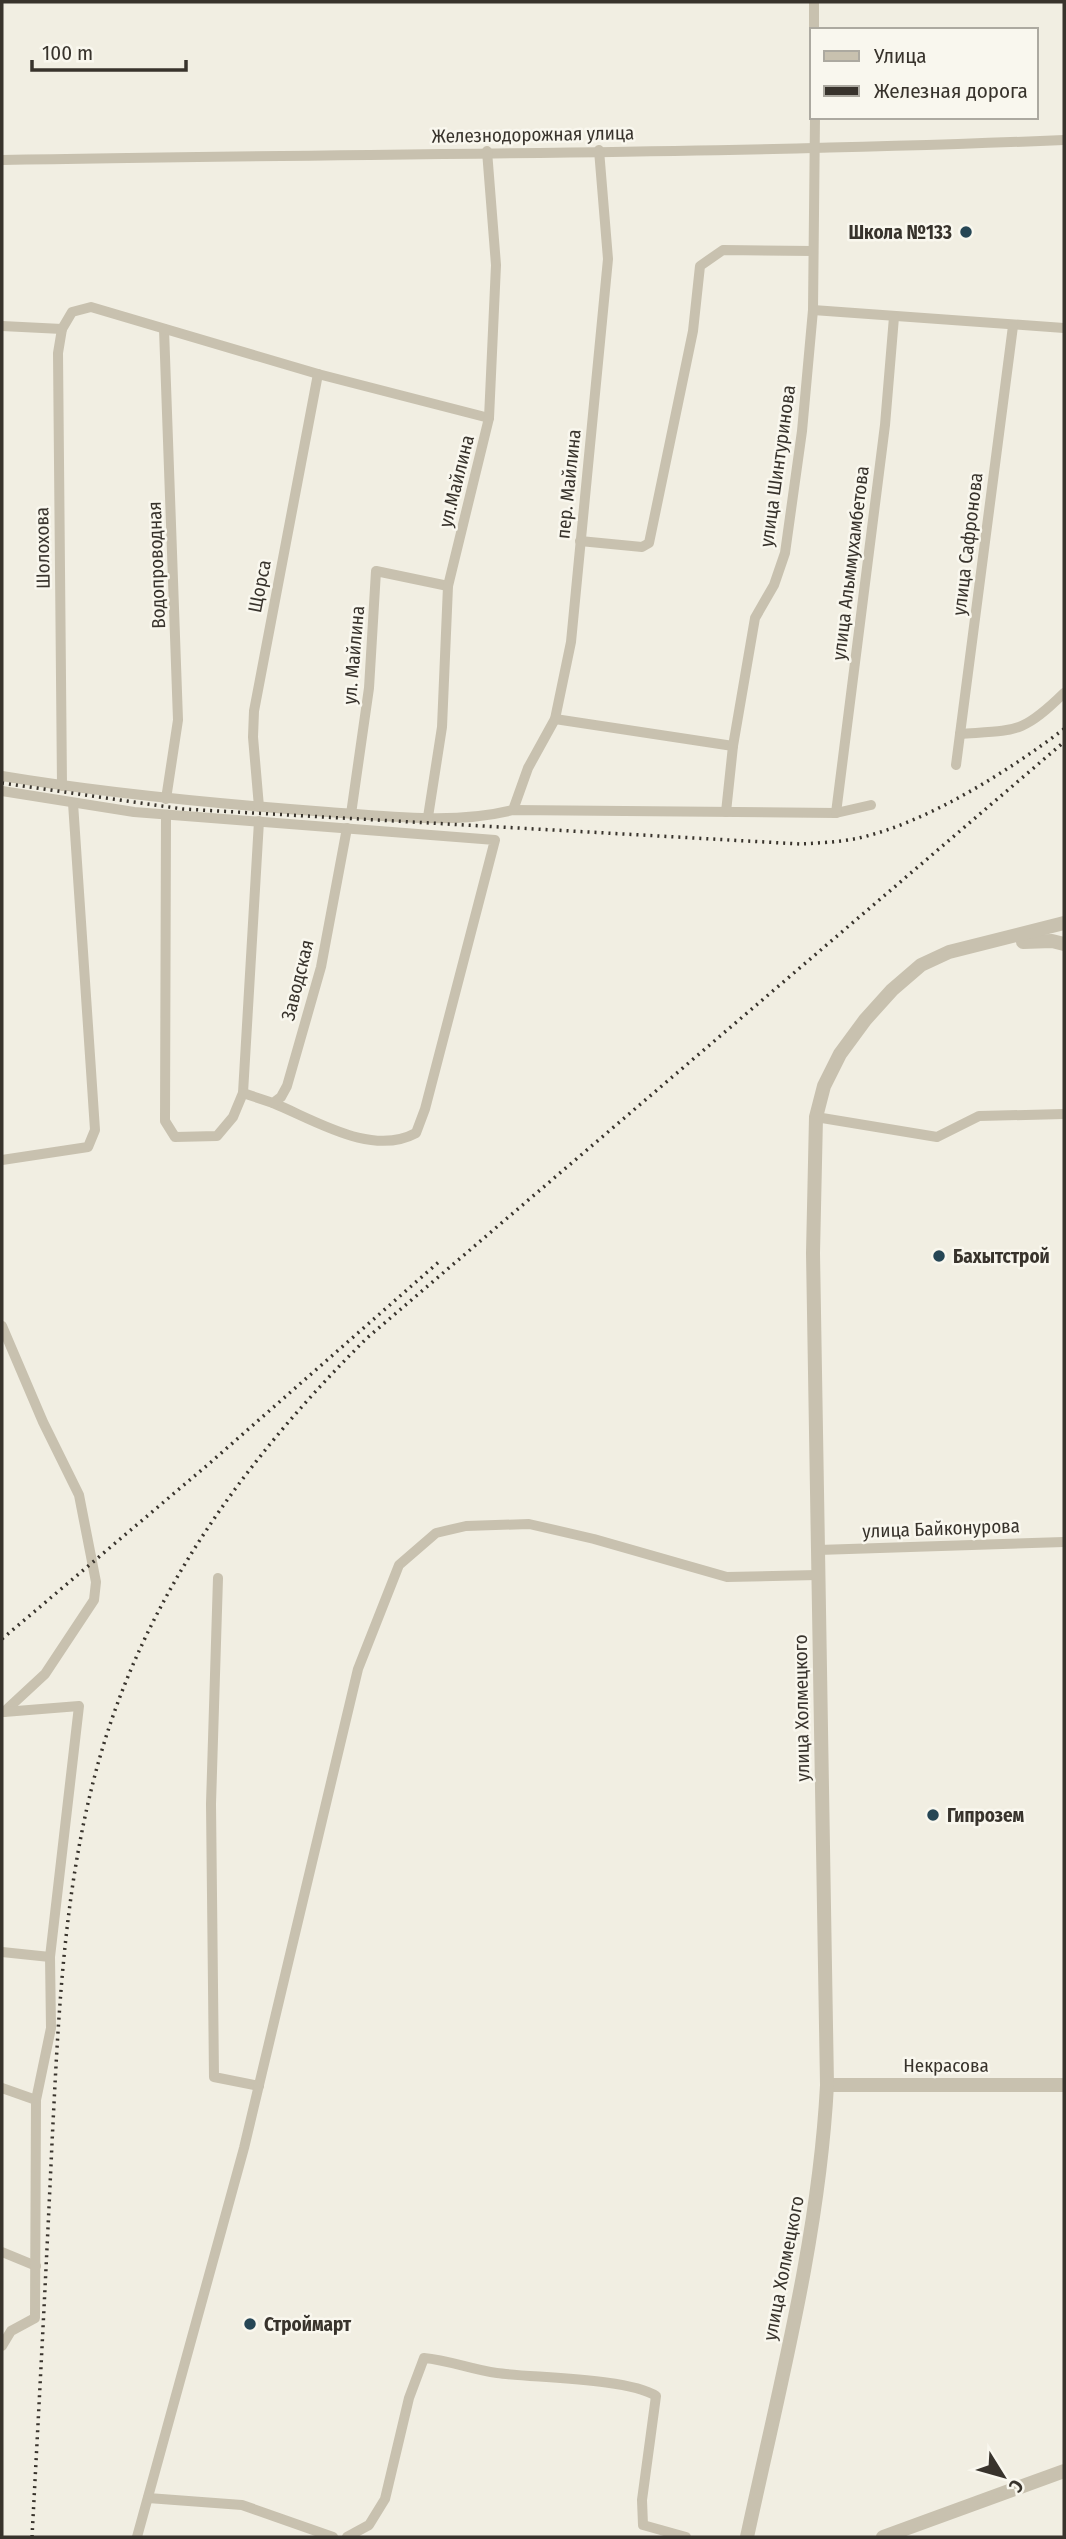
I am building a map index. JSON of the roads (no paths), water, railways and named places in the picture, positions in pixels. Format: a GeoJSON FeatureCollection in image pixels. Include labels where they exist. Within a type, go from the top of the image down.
{"type":"FeatureCollection","features":[{"type":"Feature","properties":{"kind":"street"},"geometry":{"type":"LineString","coordinates":[[814,2],[814,28]]}},
{"type":"Feature","properties":{"kind":"street","name":"улица Шинтуринова"},"geometry":{"type":"LineString","coordinates":[[726,812],[733,746],[755,618],[774,585],[785,553],[802,431],[813,310],[815,119]]}},
{"type":"Feature","properties":{"kind":"street","name":"Железнодорожная улица"},"geometry":{"type":"LineString","coordinates":[[2,160],[486,151],[816,150],[1064,140]]}},
{"type":"Feature","properties":{"kind":"street","name":"пер. Майлина"},"geometry":{"type":"LineString","coordinates":[[513,810],[528,768],[555,719],[570,642],[608,259],[599,150]]}},
{"type":"Feature","properties":{"kind":"street","name":"ул.Майлина"},"geometry":{"type":"LineString","coordinates":[[428,817],[442,727],[448,586],[489,418],[496,265],[486,151]]}},
{"type":"Feature","properties":{"kind":"street"},"geometry":{"type":"LineString","coordinates":[[580,541],[642,547],[649,543],[693,331],[700,266],[723,250],[813,251]]}},
{"type":"Feature","properties":{"kind":"street","name":"Шолохова"},"geometry":{"type":"LineString","coordinates":[[62,786],[58,353],[62,329],[72,312],[91,307],[164,329]]}},
{"type":"Feature","properties":{"kind":"street"},"geometry":{"type":"LineString","coordinates":[[813,310],[1064,328]]}},
{"type":"Feature","properties":{"kind":"street","name":"улица Альммухамбетова"},"geometry":{"type":"LineString","coordinates":[[836,813],[885,425],[894,317]]}},
{"type":"Feature","properties":{"kind":"street"},"geometry":{"type":"LineString","coordinates":[[2,326],[62,329]]}},
{"type":"Feature","properties":{"kind":"street","name":"улица Сафронова"},"geometry":{"type":"LineString","coordinates":[[956,765],[1013,326]]}},
{"type":"Feature","properties":{"kind":"street"},"geometry":{"type":"LineString","coordinates":[[164,329],[318,374],[489,418]]}},
{"type":"Feature","properties":{"kind":"street","name":"Водопроводная"},"geometry":{"type":"LineString","coordinates":[[164,329],[178,720],[166,799]]}},
{"type":"Feature","properties":{"kind":"street","name":"Щорса"},"geometry":{"type":"LineString","coordinates":[[259,807],[253,737],[254,711],[318,374]]}},
{"type":"Feature","properties":{"kind":"street","name":"ул. Майлина"},"geometry":{"type":"LineString","coordinates":[[351,814],[369,688],[376,571],[448,586]]}},
{"type":"Feature","properties":{"kind":"street"},"geometry":{"type":"LineString","coordinates":[[960,734],[1018,730],[1040,717],[1064,693]]}},
{"type":"Feature","properties":{"kind":"street"},"geometry":{"type":"LineString","coordinates":[[555,719],[733,746]]}},
{"type":"Feature","properties":{"kind":"street"},"geometry":{"type":"LineString","coordinates":[[2,776],[166,799],[351,814],[479,819],[513,810],[836,813],[871,805]]}},
{"type":"Feature","properties":{"kind":"street"},"geometry":{"type":"LineString","coordinates":[[2,791],[134,812],[495,840],[425,1108],[415,1133],[400,1142],[366,1140],[243,1093]]}},
{"type":"Feature","properties":{"kind":"street"},"geometry":{"type":"LineString","coordinates":[[134,812],[135,795]]}},
{"type":"Feature","properties":{"kind":"street"},"geometry":{"type":"LineString","coordinates":[[2,1160],[88,1147],[95,1130],[72,803]]}},
{"type":"Feature","properties":{"kind":"street"},"geometry":{"type":"LineString","coordinates":[[166,815],[164,1121],[176,1137],[217,1136],[233,1117],[243,1093],[259,821]]}},
{"type":"Feature","properties":{"kind":"street","name":"Заводская"},"geometry":{"type":"LineString","coordinates":[[273,1103],[281,1097],[286,1086],[321,967],[346,828]]}},
{"type":"Feature","properties":{"kind":"street"},"geometry":{"type":"LineString","coordinates":[[977,946],[1064,923]]}},
{"type":"Feature","properties":{"kind":"street"},"geometry":{"type":"LineString","coordinates":[[977,946],[1052,941],[1064,944]]}},
{"type":"Feature","properties":{"kind":"street","name":"улица Холмецкого"},"geometry":{"type":"LineString","coordinates":[[747,2537],[806,2259],[824,2151],[827,2085],[813,1253],[816,1117],[824,1086],[841,1054],[892,990],[921,965],[949,952],[977,946]]}},
{"type":"Feature","properties":{"kind":"street"},"geometry":{"type":"LineString","coordinates":[[816,1117],[937,1137],[979,1116],[1064,1114]]}},
{"type":"Feature","properties":{"kind":"street"},"geometry":{"type":"LineString","coordinates":[[2,1326],[43,1422],[79,1495],[96,1581],[94,1600],[46,1674],[3,1713]]}},
{"type":"Feature","properties":{"kind":"street"},"geometry":{"type":"LineString","coordinates":[[137,2537],[259,2086],[358,1669],[399,1565],[436,1533],[466,1526],[530,1524],[594,1539],[727,1577],[817,1575]]}},
{"type":"Feature","properties":{"kind":"street","name":"улица Байконурова"},"geometry":{"type":"LineString","coordinates":[[818,1550],[1064,1542]]}},
{"type":"Feature","properties":{"kind":"street"},"geometry":{"type":"LineString","coordinates":[[218,1578],[211,1804],[214,2077],[259,2086]]}},
{"type":"Feature","properties":{"kind":"street"},"geometry":{"type":"LineString","coordinates":[[2,2346],[10,2331],[35,2318],[36,2100],[51,2028],[50,1957],[79,1706],[3,1713]]}},
{"type":"Feature","properties":{"kind":"street"},"geometry":{"type":"LineString","coordinates":[[2,1952],[50,1957]]}},
{"type":"Feature","properties":{"kind":"street","name":"Некрасова"},"geometry":{"type":"LineString","coordinates":[[827,2085],[1064,2085]]}},
{"type":"Feature","properties":{"kind":"street"},"geometry":{"type":"LineString","coordinates":[[2,2088],[36,2100]]}},
{"type":"Feature","properties":{"kind":"street"},"geometry":{"type":"LineString","coordinates":[[2,2252],[37,2266]]}},
{"type":"Feature","properties":{"kind":"street"},"geometry":{"type":"LineString","coordinates":[[347,2537],[369,2525],[385,2499],[409,2398],[424,2358],[494,2373],[649,2391],[656,2396],[642,2500],[643,2525],[686,2537]]}},
{"type":"Feature","properties":{"kind":"street"},"geometry":{"type":"LineString","coordinates":[[883,2537],[1064,2471]]}},
{"type":"Feature","properties":{"kind":"street"},"geometry":{"type":"LineString","coordinates":[[148,2498],[242,2505],[333,2537]]}},
{"type":"Feature","properties":{"kind":"railway"},"geometry":{"type":"LineString","coordinates":[[2,783],[183,809],[800,844],[859,838],[912,820],[966,794],[1064,729]]}},
{"type":"Feature","properties":{"kind":"railway"},"geometry":{"type":"LineString","coordinates":[[32,2537],[57,2041],[72,1889],[80,1839],[105,1740],[150,1627],[179,1574],[246,1474],[284,1427],[367,1338],[1064,742]]}},
{"type":"Feature","properties":{"kind":"railway"},"geometry":{"type":"LineString","coordinates":[[2,1639],[211,1462],[441,1260]]}},
{"type":"Feature","properties":{"kind":"place","name":"Школа №133"},"geometry":{"type":"Point","coordinates":[966,232]}},
{"type":"Feature","properties":{"kind":"place","name":"Бахытстрой"},"geometry":{"type":"Point","coordinates":[939,1256]}},
{"type":"Feature","properties":{"kind":"place","name":"Гипрозем"},"geometry":{"type":"Point","coordinates":[933,1815]}},
{"type":"Feature","properties":{"kind":"place","name":"Строймарт"},"geometry":{"type":"Point","coordinates":[250,2324]}}]}
